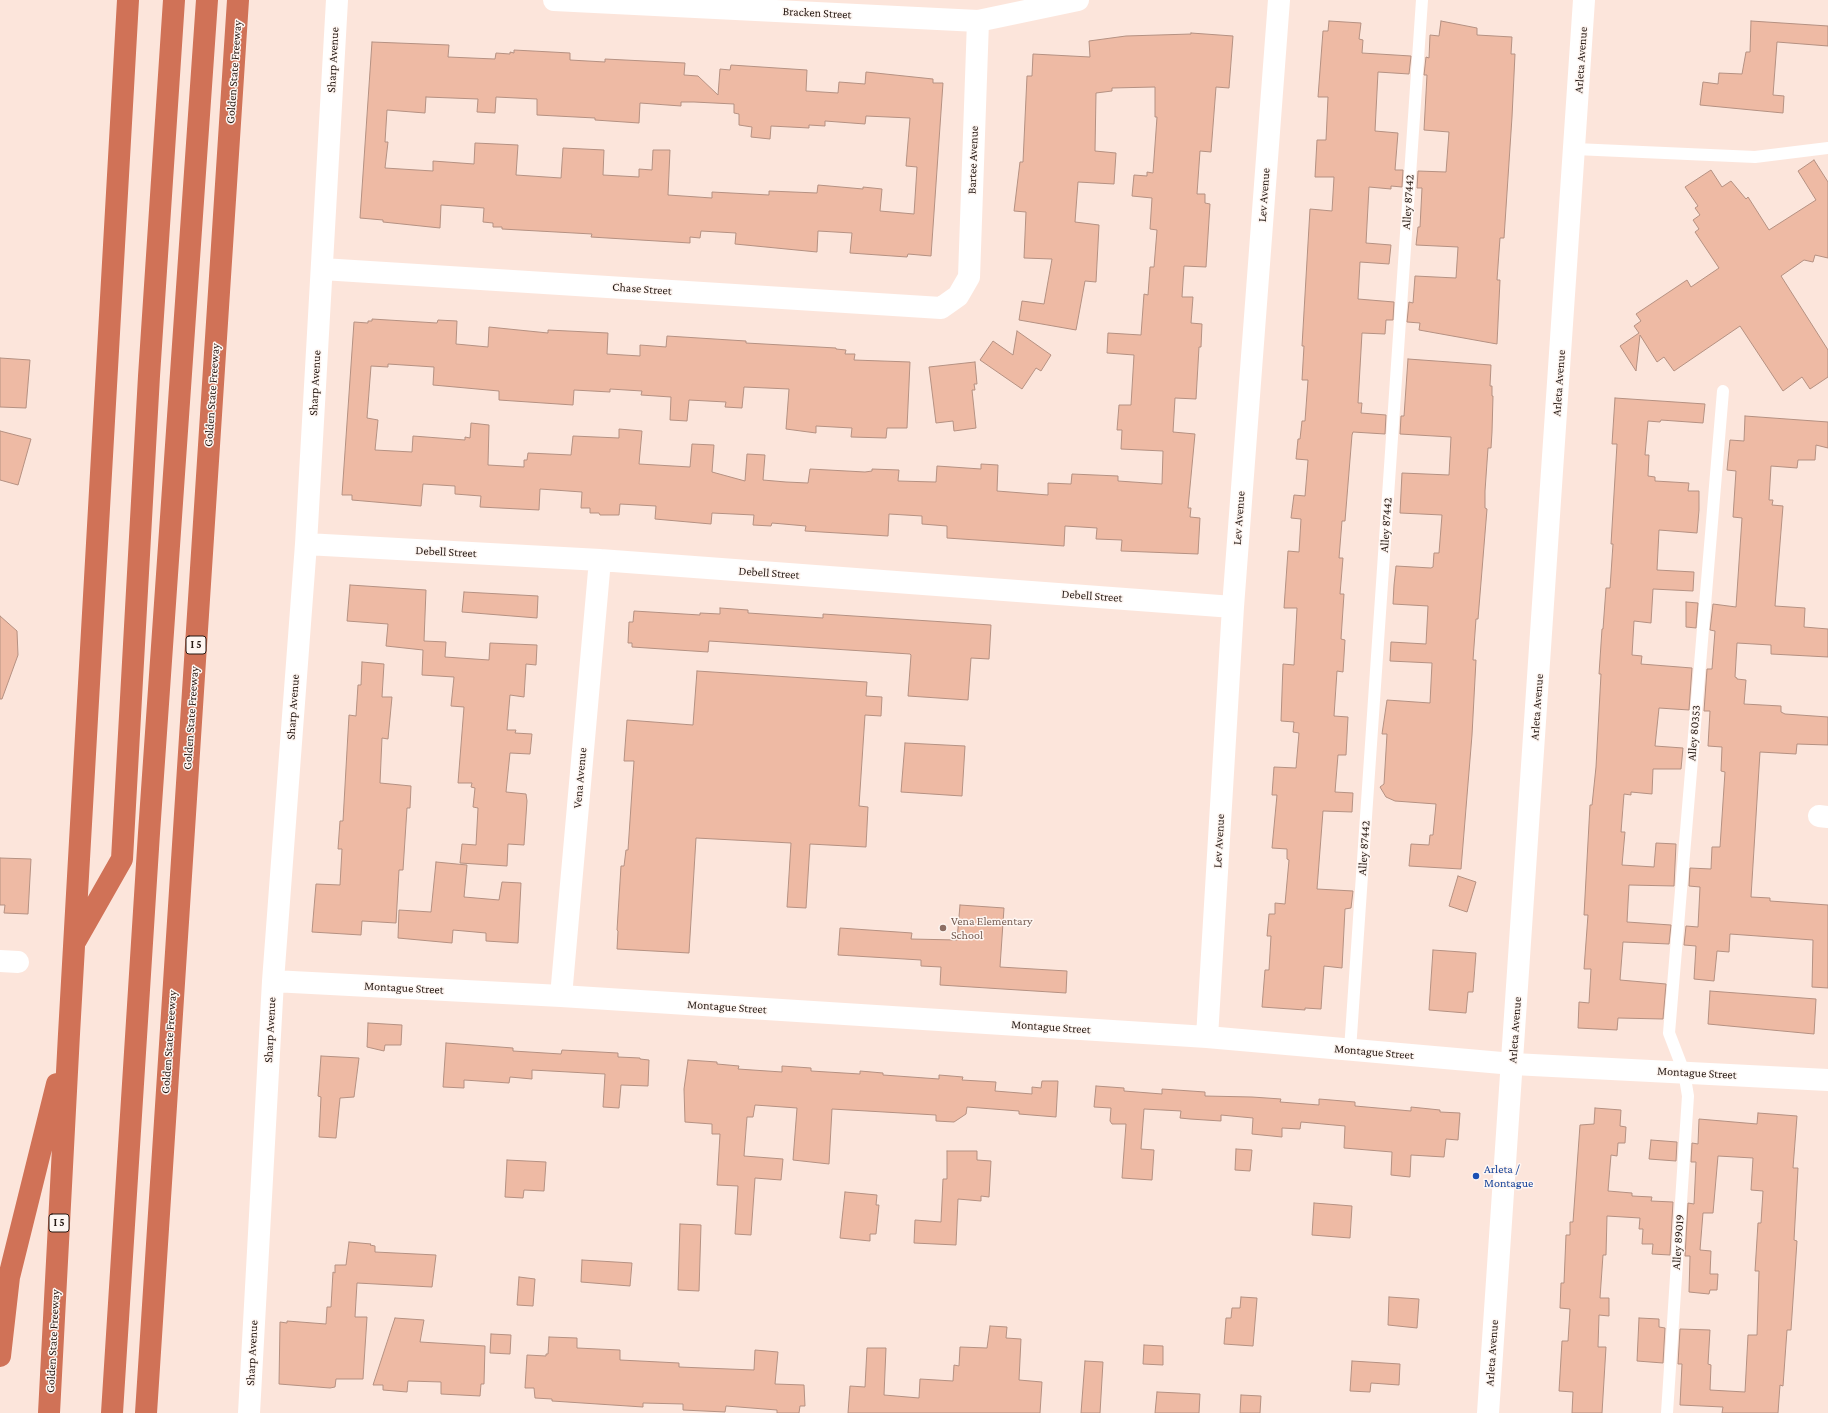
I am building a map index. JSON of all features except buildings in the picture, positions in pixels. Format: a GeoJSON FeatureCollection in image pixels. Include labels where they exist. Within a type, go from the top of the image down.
{"type":"FeatureCollection","features":[{"type":"Feature","properties":{"kind":"highway","name":"Golden State Freeway"},"geometry":{"type":"LineString","coordinates":[[49,1413],[74,944],[128,0]]}},
{"type":"Feature","properties":{"kind":"highway"},"geometry":{"type":"LineString","coordinates":[[74,944],[122,859],[149,376],[174,0]]}},
{"type":"Feature","properties":{"kind":"highway"},"geometry":{"type":"LineString","coordinates":[[112,1413],[148,849],[207,0]]}},
{"type":"Feature","properties":{"kind":"highway","name":"Golden State Freeway"},"geometry":{"type":"LineString","coordinates":[[146,1413],[238,0]]}},
{"type":"Feature","properties":{"kind":"highway"},"geometry":{"type":"LineString","coordinates":[[0,1356],[9,1277],[69,1034]]}},
{"type":"Feature","properties":{"kind":"street","name":"Sharp Avenue"},"geometry":{"type":"LineString","coordinates":[[249,1413],[273,981],[306,544],[337,0]]}},
{"type":"Feature","properties":{"kind":"street","name":"Bracken Street"},"geometry":{"type":"LineString","coordinates":[[554,0],[978,21],[1078,0]]}},
{"type":"Feature","properties":{"kind":"street","name":"Lev Avenue"},"geometry":{"type":"LineString","coordinates":[[1207,1037],[1233,606],[1279,0]]}},
{"type":"Feature","properties":{"kind":"street","name":"Arleta Avenue"},"geometry":{"type":"LineString","coordinates":[[1488,1413],[1513,1064],[1584,0]]}},
{"type":"Feature","properties":{"kind":"street","name":"Bartee Avenue"},"geometry":{"type":"LineString","coordinates":[[958,296],[969,277],[978,21]]}},
{"type":"Feature","properties":{"kind":"street","name":"Chase Street"},"geometry":{"type":"LineString","coordinates":[[322,269],[941,308],[958,296]]}},
{"type":"Feature","properties":{"kind":"street","name":"Debell Street"},"geometry":{"type":"LineString","coordinates":[[306,544],[600,560],[1233,606]]}},
{"type":"Feature","properties":{"kind":"street","name":"Vena Avenue"},"geometry":{"type":"LineString","coordinates":[[561,996],[600,560]]}},
{"type":"Feature","properties":{"kind":"street","name":"Montague Street"},"geometry":{"type":"LineString","coordinates":[[273,981],[561,996],[1207,1037],[1513,1064],[1828,1080]]}},
{"type":"Feature","properties":{"kind":"lane","name":"Alley 87442"},"geometry":{"type":"LineString","coordinates":[[1350,1050],[1422,0]]}},
{"type":"Feature","properties":{"kind":"lane"},"geometry":{"type":"LineString","coordinates":[[1575,149],[1755,157],[1828,148]]}},
{"type":"Feature","properties":{"kind":"lane","name":"Alley 80353"},"geometry":{"type":"LineString","coordinates":[[1684,1072],[1669,1034],[1723,391]]}},
{"type":"Feature","properties":{"kind":"lane","name":"Alley 89019"},"geometry":{"type":"LineString","coordinates":[[1666,1413],[1688,1096],[1684,1072]]}},
{"type":"Feature","properties":{"kind":"place","name":"Vena Elementary School"},"geometry":{"type":"Point","coordinates":[943,928]}},
{"type":"Feature","properties":{"kind":"place","name":"Arleta / Montague"},"geometry":{"type":"Point","coordinates":[1476,1176]}}]}
